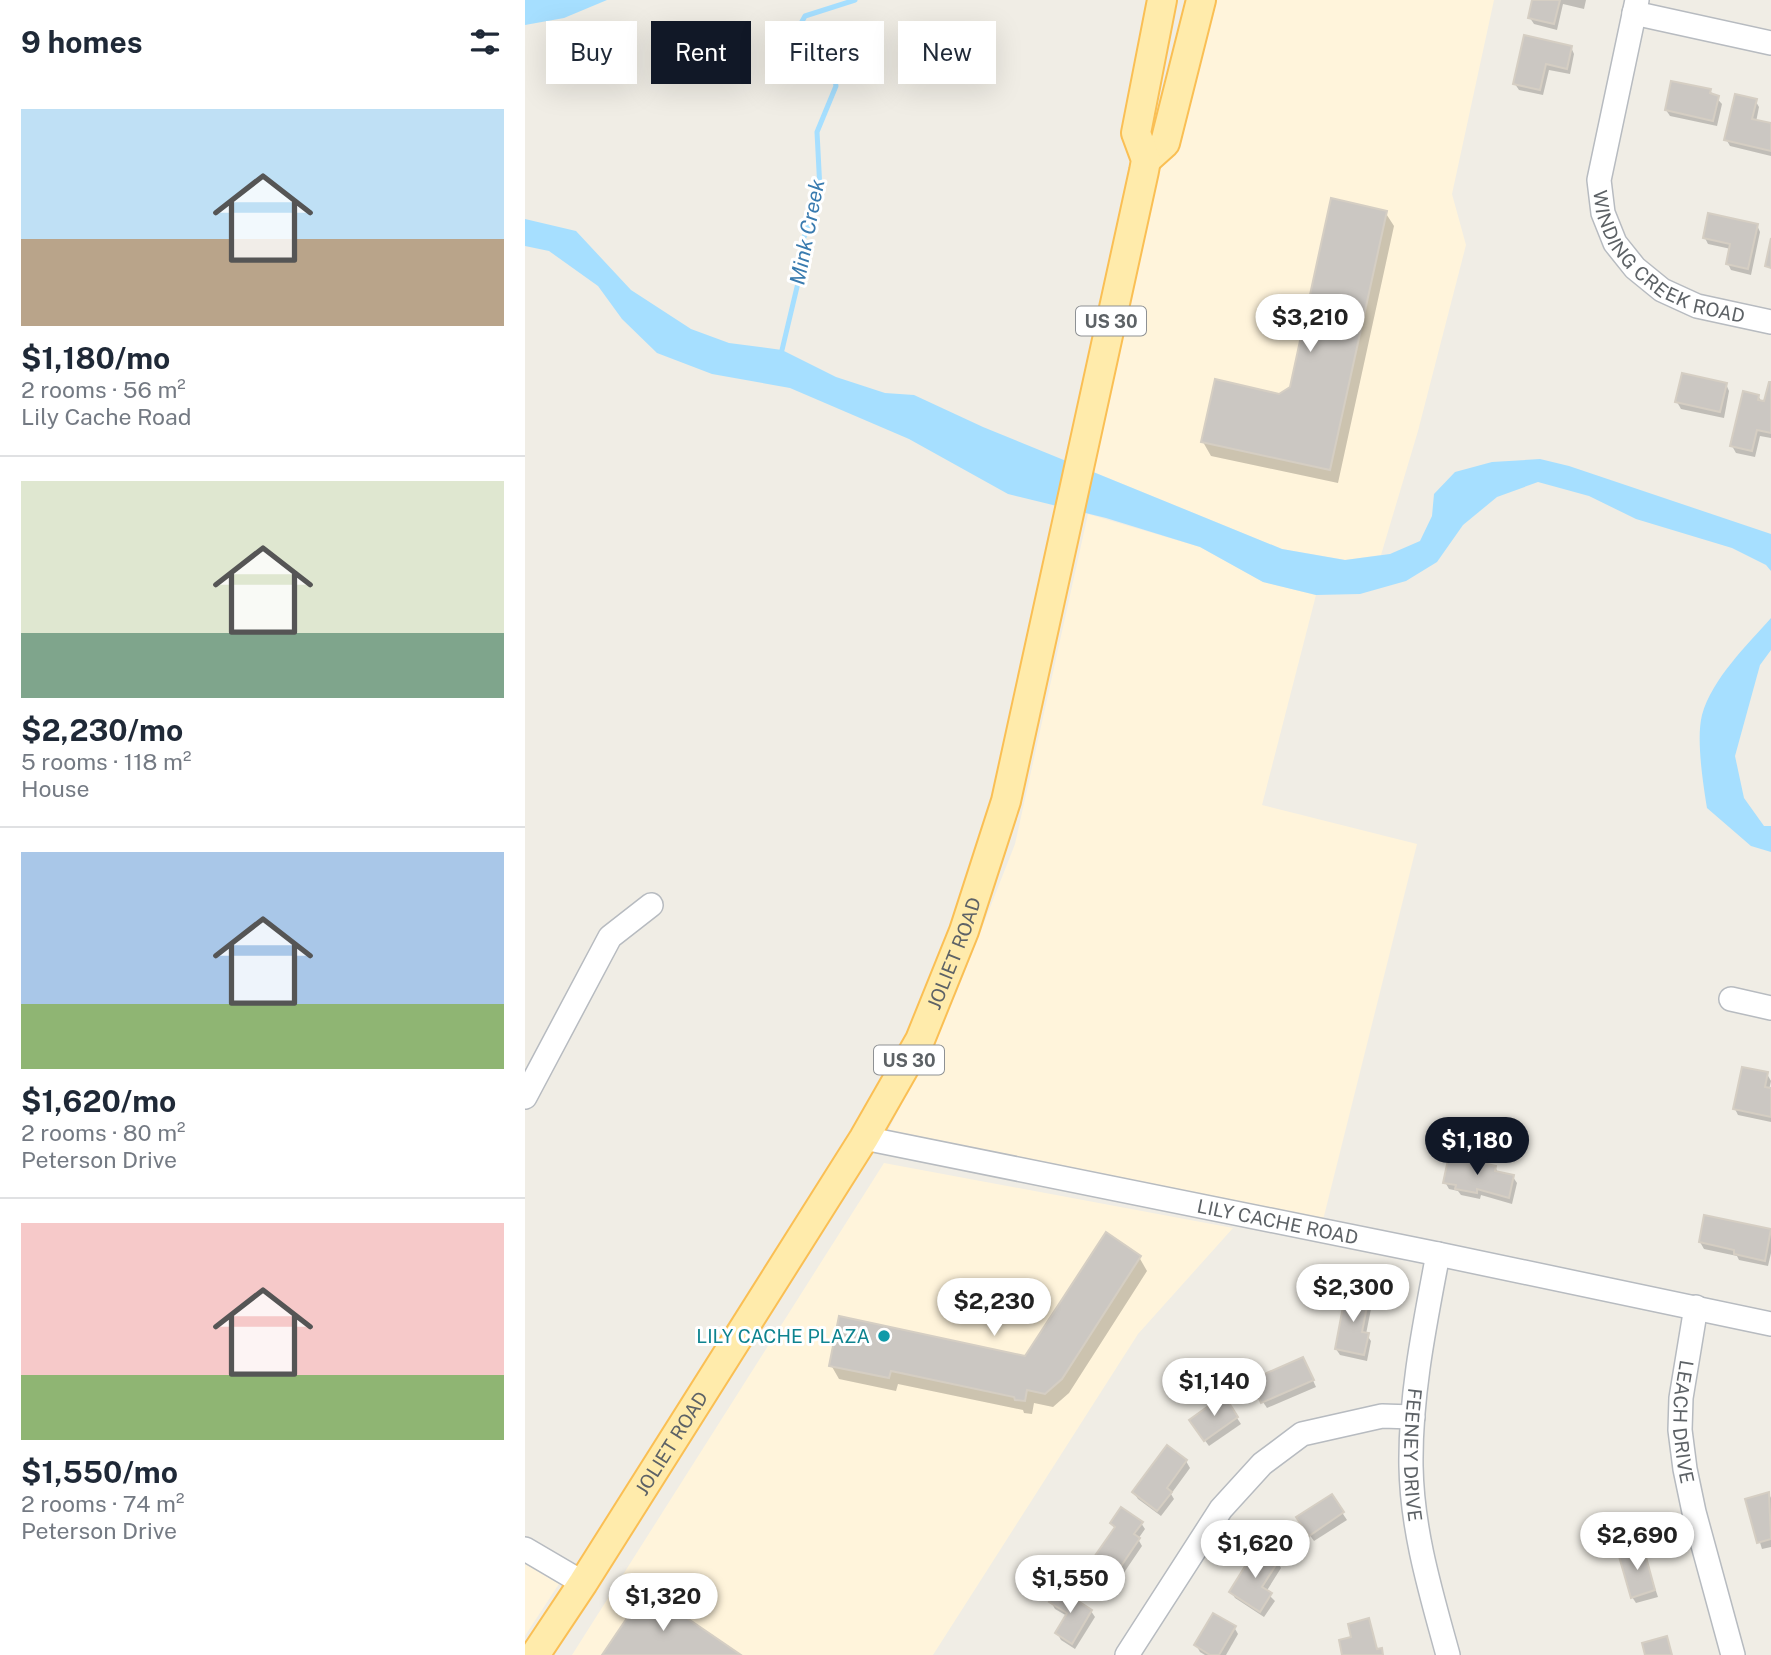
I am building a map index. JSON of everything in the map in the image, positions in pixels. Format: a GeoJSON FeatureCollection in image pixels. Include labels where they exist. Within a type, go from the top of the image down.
{"type":"FeatureCollection","features":[{"type":"Feature","properties":{"kind":"main road","name":"JOLIET ROAD"},"geometry":{"type":"LineString","coordinates":[[535,1655],[864,1138],[920,1040],[964,931],[1006,801],[1146,160],[1136,133],[1161,0]]}},
{"type":"Feature","properties":{"kind":"main road","name":"JOLIET ROAD"},"geometry":{"type":"LineString","coordinates":[[1146,160],[1165,143],[1201,0]]}},
{"type":"Feature","properties":{"kind":"street"},"geometry":{"type":"LineString","coordinates":[[1635,6],[1771,43]]}},
{"type":"Feature","properties":{"kind":"street","name":"WINDING CREEK ROAD"},"geometry":{"type":"LineString","coordinates":[[1635,6],[1599,180],[1603,213],[1615,243],[1635,268],[1663,290],[1697,306],[1771,322]]}},
{"type":"Feature","properties":{"kind":"street"},"geometry":{"type":"LineString","coordinates":[[525,1097],[610,937],[652,905]]}},
{"type":"Feature","properties":{"kind":"street"},"geometry":{"type":"LineString","coordinates":[[1731,999],[1771,1007]]}},
{"type":"Feature","properties":{"kind":"street","name":"LILY CACHE ROAD"},"geometry":{"type":"LineString","coordinates":[[864,1138],[1771,1324]]}},
{"type":"Feature","properties":{"kind":"street","name":"FEENEY DRIVE"},"geometry":{"type":"LineString","coordinates":[[1438,1254],[1413,1417],[1411,1468],[1426,1576],[1448,1655]]}},
{"type":"Feature","properties":{"kind":"street","name":"LEACH DRIVE"},"geometry":{"type":"LineString","coordinates":[[1696,1307],[1681,1398],[1680,1430],[1694,1512],[1733,1655]]}},
{"type":"Feature","properties":{"kind":"street"},"geometry":{"type":"LineString","coordinates":[[1127,1655],[1221,1509],[1262,1464],[1302,1434],[1382,1416],[1413,1417]]}},
{"type":"Feature","properties":{"kind":"street"},"geometry":{"type":"LineString","coordinates":[[525,1549],[583,1583]]}},
{"type":"Feature","properties":{"kind":"shaded area"},"geometry":{"type":"Polygon","coordinates":[[[1186,0],[1494,0],[1452,194],[1466,245],[1418,431],[1381,555],[1346,560],[1282,549],[1091,471],[1186,0]]]}},
{"type":"Feature","properties":{"kind":"shaded area"},"geometry":{"type":"Polygon","coordinates":[[[1088,514],[1200,547],[1263,582],[1316,595],[1262,805],[1417,844],[1322,1224],[887,1133],[956,994],[1015,844],[1088,514]]]}},
{"type":"Feature","properties":{"kind":"shaded area"},"geometry":{"type":"Polygon","coordinates":[[[884,1163],[1233,1228],[1138,1334],[933,1655],[572,1655],[884,1163]]]}},
{"type":"Feature","properties":{"kind":"shaded area"},"geometry":{"type":"Polygon","coordinates":[[[525,1564],[559,1584],[525,1636],[525,1564]]]}},
{"type":"Feature","properties":{"kind":"water"},"geometry":{"type":"Polygon","coordinates":[[[525,0],[607,0],[564,18],[525,25],[525,0]]]}},
{"type":"Feature","properties":{"kind":"water"},"geometry":{"type":"Polygon","coordinates":[[[525,219],[576,231],[631,290],[691,329],[729,343],[782,350],[836,377],[885,393],[914,395],[983,427],[1282,549],[1345,560],[1390,554],[1420,541],[1432,516],[1434,494],[1455,472],[1492,462],[1540,459],[1569,466],[1771,534],[1771,571],[1766,565],[1732,548],[1636,519],[1589,496],[1538,482],[1497,497],[1463,525],[1437,562],[1406,581],[1360,594],[1316,595],[1263,582],[1200,547],[1106,518],[1008,494],[909,439],[790,388],[712,374],[657,353],[622,319],[598,286],[549,251],[525,246],[525,219]]]}},
{"type":"Feature","properties":{"kind":"water"},"geometry":{"type":"Polygon","coordinates":[[[1771,618],[1771,650],[1760,665],[1735,756],[1744,798],[1764,826],[1771,826],[1771,852],[1751,846],[1707,808],[1700,725],[1714,688],[1731,663],[1771,618]]]}},
{"type":"Feature","properties":{"kind":"building"},"geometry":{"type":"Polygon","coordinates":[[[1532,0],[1560,0],[1554,24],[1528,18],[1532,0]]]}},
{"type":"Feature","properties":{"kind":"building"},"geometry":{"type":"Polygon","coordinates":[[[1524,35],[1572,46],[1567,69],[1546,64],[1540,90],[1513,84],[1524,35]]]}},
{"type":"Feature","properties":{"kind":"building"},"geometry":{"type":"Polygon","coordinates":[[[1671,81],[1711,89],[1710,93],[1719,96],[1713,121],[1665,110],[1671,81]]]}},
{"type":"Feature","properties":{"kind":"building"},"geometry":{"type":"Polygon","coordinates":[[[1735,94],[1757,99],[1752,119],[1771,123],[1771,151],[1724,140],[1735,94]]]}},
{"type":"Feature","properties":{"kind":"building"},"geometry":{"type":"Polygon","coordinates":[[[1331,198],[1387,211],[1330,470],[1201,442],[1215,379],[1279,394],[1290,387],[1331,198]]]}},
{"type":"Feature","properties":{"kind":"building"},"geometry":{"type":"Polygon","coordinates":[[[1708,213],[1758,224],[1748,269],[1726,264],[1730,244],[1703,238],[1708,213]]]}},
{"type":"Feature","properties":{"kind":"building"},"geometry":{"type":"Polygon","coordinates":[[[1771,238],[1771,268],[1765,266],[1771,238]]]}},
{"type":"Feature","properties":{"kind":"building"},"geometry":{"type":"Polygon","coordinates":[[[1682,373],[1727,383],[1720,412],[1675,402],[1682,373]]]}},
{"type":"Feature","properties":{"kind":"building"},"geometry":{"type":"Polygon","coordinates":[[[1769,382],[1771,433],[1757,430],[1752,451],[1730,446],[1743,391],[1759,395],[1758,400],[1764,401],[1769,382]]]}},
{"type":"Feature","properties":{"kind":"building"},"geometry":{"type":"Polygon","coordinates":[[[1742,1067],[1768,1072],[1765,1087],[1771,1088],[1771,1117],[1733,1109],[1742,1067]]]}},
{"type":"Feature","properties":{"kind":"building"},"geometry":{"type":"Polygon","coordinates":[[[1449,1155],[1496,1166],[1495,1171],[1514,1175],[1509,1198],[1477,1189],[1477,1193],[1455,1189],[1456,1185],[1443,1183],[1449,1155]]]}},
{"type":"Feature","properties":{"kind":"building"},"geometry":{"type":"Polygon","coordinates":[[[1704,1215],[1771,1229],[1765,1261],[1699,1242],[1704,1215]]]}},
{"type":"Feature","properties":{"kind":"building","name":"LILY CACHE PLAZA"},"geometry":{"type":"Polygon","coordinates":[[[1106,1232],[1141,1256],[1062,1379],[1045,1394],[1027,1390],[1025,1401],[1015,1400],[1014,1397],[891,1371],[889,1378],[829,1366],[839,1316],[1025,1356],[1106,1232]]]}},
{"type":"Feature","properties":{"kind":"building"},"geometry":{"type":"Polygon","coordinates":[[[1346,1291],[1369,1296],[1362,1332],[1369,1333],[1364,1355],[1335,1349],[1346,1291]]]}},
{"type":"Feature","properties":{"kind":"building"},"geometry":{"type":"Polygon","coordinates":[[[1303,1357],[1314,1380],[1261,1403],[1251,1380],[1303,1357]]]}},
{"type":"Feature","properties":{"kind":"building"},"geometry":{"type":"Polygon","coordinates":[[[1224,1395],[1238,1417],[1204,1441],[1189,1420],[1224,1395]]]}},
{"type":"Feature","properties":{"kind":"building"},"geometry":{"type":"Polygon","coordinates":[[[1167,1445],[1187,1460],[1167,1488],[1172,1492],[1157,1511],[1132,1492],[1167,1445]]]}},
{"type":"Feature","properties":{"kind":"building"},"geometry":{"type":"Polygon","coordinates":[[[1769,1492],[1771,1539],[1757,1543],[1745,1499],[1769,1492]]]}},
{"type":"Feature","properties":{"kind":"building"},"geometry":{"type":"Polygon","coordinates":[[[1332,1494],[1344,1512],[1309,1536],[1296,1517],[1332,1494]]]}},
{"type":"Feature","properties":{"kind":"building"},"geometry":{"type":"Polygon","coordinates":[[[1121,1507],[1143,1522],[1134,1534],[1140,1538],[1115,1575],[1092,1560],[1115,1527],[1110,1523],[1121,1507]]]}},
{"type":"Feature","properties":{"kind":"building"},"geometry":{"type":"Polygon","coordinates":[[[1643,1546],[1655,1590],[1631,1598],[1618,1553],[1643,1546]]]}},
{"type":"Feature","properties":{"kind":"building"},"geometry":{"type":"Polygon","coordinates":[[[1257,1547],[1279,1560],[1262,1587],[1272,1593],[1260,1612],[1229,1592],[1257,1547]]]}},
{"type":"Feature","properties":{"kind":"building"},"geometry":{"type":"Polygon","coordinates":[[[1058,1588],[1092,1610],[1072,1644],[1055,1633],[1067,1613],[1049,1602],[1058,1588]]]}},
{"type":"Feature","properties":{"kind":"building"},"geometry":{"type":"Polygon","coordinates":[[[646,1590],[741,1655],[602,1655],[646,1590]]]}},
{"type":"Feature","properties":{"kind":"building"},"geometry":{"type":"Polygon","coordinates":[[[1213,1613],[1236,1626],[1219,1655],[1210,1655],[1194,1645],[1213,1613]]]}},
{"type":"Feature","properties":{"kind":"building"},"geometry":{"type":"Polygon","coordinates":[[[1369,1618],[1377,1649],[1382,1648],[1383,1655],[1342,1655],[1339,1640],[1351,1637],[1348,1624],[1369,1618]]]}},
{"type":"Feature","properties":{"kind":"building"},"geometry":{"type":"Polygon","coordinates":[[[1667,1636],[1672,1655],[1645,1655],[1642,1643],[1667,1636]]]}},
{"type":"Feature","properties":{"kind":"waterway","name":"Mink Creek"},"geometry":{"type":"LineString","coordinates":[[782,350],[802,266],[801,246],[820,190],[817,132],[836,86],[829,51],[799,27],[805,16],[855,0]]}},
{"type":"Feature","properties":{"kind":"place","name":"LILY CACHE PLAZA"},"geometry":{"type":"Point","coordinates":[884,1336]}}]}
